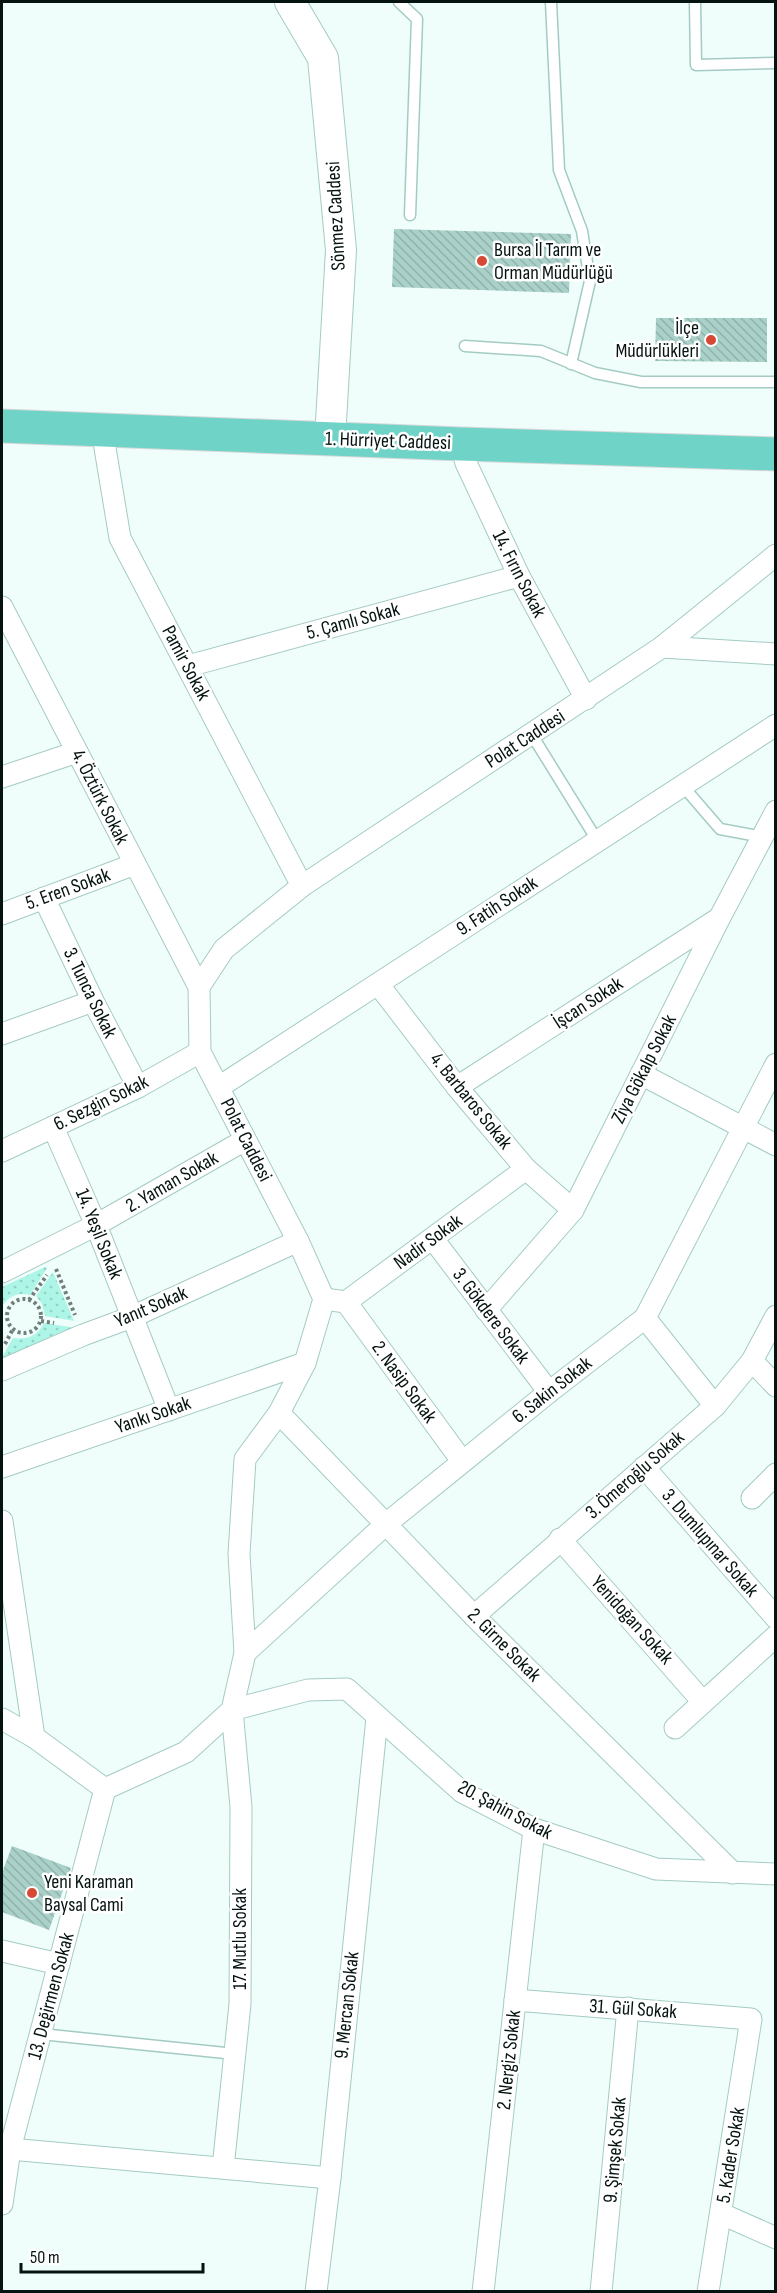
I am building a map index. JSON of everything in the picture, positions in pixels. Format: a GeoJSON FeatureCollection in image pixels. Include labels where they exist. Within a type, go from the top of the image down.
{"type":"FeatureCollection","features":[{"type":"Feature","properties":{"kind":"main road","name":"Sönmez Caddesi"},"geometry":{"type":"LineString","coordinates":[[290,2],[323,58],[341,250],[330,439]]}},
{"type":"Feature","properties":{"kind":"main road","name":"1. Hürriyet Caddesi"},"geometry":{"type":"LineString","coordinates":[[2,426],[776,454]]}},
{"type":"Feature","properties":{"kind":"street","name":"Pamir Sokak"},"geometry":{"type":"LineString","coordinates":[[102,430],[120,537],[302,886]]}},
{"type":"Feature","properties":{"kind":"street","name":"14. Fırın Sokak"},"geometry":{"type":"LineString","coordinates":[[461,444],[466,463],[519,576],[586,699]]}},
{"type":"Feature","properties":{"kind":"street","name":"Polat Caddesi"},"geometry":{"type":"LineString","coordinates":[[324,1299],[298,1241],[200,1052],[199,987],[224,949],[302,886],[662,647],[776,555]]}},
{"type":"Feature","properties":{"kind":"street","name":"5. Çamlı Sokak"},"geometry":{"type":"LineString","coordinates":[[188,666],[519,576]]}},
{"type":"Feature","properties":{"kind":"street","name":"4. Öztürk Sokak"},"geometry":{"type":"LineString","coordinates":[[2,607],[10,642],[77,752],[199,987]]}},
{"type":"Feature","properties":{"kind":"street"},"geometry":{"type":"LineString","coordinates":[[662,647],[776,654]]}},
{"type":"Feature","properties":{"kind":"street","name":"9. Fatih Sokak"},"geometry":{"type":"LineString","coordinates":[[219,1088],[776,725]]}},
{"type":"Feature","properties":{"kind":"street"},"geometry":{"type":"LineString","coordinates":[[2,777],[77,752]]}},
{"type":"Feature","properties":{"kind":"street","name":"Ziya Gökalp Sokak"},"geometry":{"type":"LineString","coordinates":[[486,1310],[573,1210],[718,919],[769,840],[776,811]]}},
{"type":"Feature","properties":{"kind":"street","name":"5. Eren Sokak"},"geometry":{"type":"LineString","coordinates":[[2,914],[135,864]]}},
{"type":"Feature","properties":{"kind":"street","name":"3. Tunca Sokak"},"geometry":{"type":"LineString","coordinates":[[44,898],[93,1001],[138,1087]]}},
{"type":"Feature","properties":{"kind":"street","name":"İşcan Sokak"},"geometry":{"type":"LineString","coordinates":[[457,1087],[718,919]]}},
{"type":"Feature","properties":{"kind":"street","name":"4. Barbaros Sokak"},"geometry":{"type":"LineString","coordinates":[[378,984],[457,1087],[526,1169],[573,1210]]}},
{"type":"Feature","properties":{"kind":"street"},"geometry":{"type":"LineString","coordinates":[[2,1034],[93,1001]]}},
{"type":"Feature","properties":{"kind":"street","name":"6. Sezgin Sokak"},"geometry":{"type":"LineString","coordinates":[[2,1151],[138,1087],[200,1052]]}},
{"type":"Feature","properties":{"kind":"street","name":"6. Sakin Sokak"},"geometry":{"type":"LineString","coordinates":[[245,1653],[386,1524],[462,1461],[645,1318],[776,1064]]}},
{"type":"Feature","properties":{"kind":"street"},"geometry":{"type":"LineString","coordinates":[[641,1074],[776,1145]]}},
{"type":"Feature","properties":{"kind":"street","name":"14. Yeşil Sokak"},"geometry":{"type":"LineString","coordinates":[[53,1126],[96,1225],[169,1410]]}},
{"type":"Feature","properties":{"kind":"street","name":"2. Yaman Sokak"},"geometry":{"type":"LineString","coordinates":[[2,1272],[96,1225],[245,1140]]}},
{"type":"Feature","properties":{"kind":"street","name":"Nadir Sokak"},"geometry":{"type":"LineString","coordinates":[[346,1302],[526,1169]]}},
{"type":"Feature","properties":{"kind":"street","name":"3. Gökdere Sokak"},"geometry":{"type":"LineString","coordinates":[[433,1239],[549,1392]]}},
{"type":"Feature","properties":{"kind":"street","name":"Yanıt Sokak"},"geometry":{"type":"LineString","coordinates":[[2,1370],[83,1335],[132,1317],[298,1241]]}},
{"type":"Feature","properties":{"kind":"street"},"geometry":{"type":"LineString","coordinates":[[2,1719],[34,1737],[105,1789],[186,1752],[232,1710],[245,1653],[239,1554],[245,1459],[279,1413],[305,1363],[324,1299],[346,1302]]}},
{"type":"Feature","properties":{"kind":"street","name":"2. Nasip Sokak"},"geometry":{"type":"LineString","coordinates":[[346,1302],[462,1461]]}},
{"type":"Feature","properties":{"kind":"street","name":"3. Ömeroğlu Sokak"},"geometry":{"type":"LineString","coordinates":[[474,1616],[715,1406],[752,1361],[776,1316]]}},
{"type":"Feature","properties":{"kind":"street"},"geometry":{"type":"LineString","coordinates":[[645,1318],[715,1406]]}},
{"type":"Feature","properties":{"kind":"street"},"geometry":{"type":"LineString","coordinates":[[752,1361],[776,1386]]}},
{"type":"Feature","properties":{"kind":"street","name":"Yankı Sokak"},"geometry":{"type":"LineString","coordinates":[[2,1467],[305,1363]]}},
{"type":"Feature","properties":{"kind":"street","name":"2. Girne Sokak"},"geometry":{"type":"LineString","coordinates":[[279,1413],[474,1616],[733,1873]]}},
{"type":"Feature","properties":{"kind":"street","name":"3. Dumlupınar Sokak"},"geometry":{"type":"LineString","coordinates":[[644,1467],[776,1618]]}},
{"type":"Feature","properties":{"kind":"street"},"geometry":{"type":"LineString","coordinates":[[752,1498],[776,1473]]}},
{"type":"Feature","properties":{"kind":"street"},"geometry":{"type":"LineString","coordinates":[[2,1521],[34,1737]]}},
{"type":"Feature","properties":{"kind":"street","name":"Yenidoğan Sokak"},"geometry":{"type":"LineString","coordinates":[[560,1539],[703,1702]]}},
{"type":"Feature","properties":{"kind":"street"},"geometry":{"type":"LineString","coordinates":[[675,1728],[776,1636]]}},
{"type":"Feature","properties":{"kind":"street","name":"20. Şahin Sokak"},"geometry":{"type":"LineString","coordinates":[[232,1710],[308,1690],[347,1689],[462,1792],[534,1829],[656,1869],[776,1874]]}},
{"type":"Feature","properties":{"kind":"street","name":"17. Mutlu Sokak"},"geometry":{"type":"LineString","coordinates":[[223,2168],[240,2004],[241,1807],[232,1710]]}},
{"type":"Feature","properties":{"kind":"street","name":"9. Mercan Sokak"},"geometry":{"type":"LineString","coordinates":[[316,2292],[330,2178],[377,1718]]}},
{"type":"Feature","properties":{"kind":"street","name":"13. Değirmen Sokak"},"geometry":{"type":"LineString","coordinates":[[2,2204],[13,2121],[41,2034],[105,1789]]}},
{"type":"Feature","properties":{"kind":"street","name":"2. Nergiz Sokak"},"geometry":{"type":"LineString","coordinates":[[483,2292],[534,1829]]}},
{"type":"Feature","properties":{"kind":"street"},"geometry":{"type":"LineString","coordinates":[[2,1951],[59,1964]]}},
{"type":"Feature","properties":{"kind":"street","name":"31. Gül Sokak"},"geometry":{"type":"LineString","coordinates":[[515,2000],[752,2019]]}},
{"type":"Feature","properties":{"kind":"street","name":"9. Şimşek Sokak"},"geometry":{"type":"LineString","coordinates":[[602,2292],[628,2008]]}},
{"type":"Feature","properties":{"kind":"street","name":"5. Kader Sokak"},"geometry":{"type":"LineString","coordinates":[[708,2292],[752,2019]]}},
{"type":"Feature","properties":{"kind":"street"},"geometry":{"type":"LineString","coordinates":[[10,2149],[330,2178]]}},
{"type":"Feature","properties":{"kind":"street"},"geometry":{"type":"LineString","coordinates":[[722,2214],[776,2238]]}},
{"type":"Feature","properties":{"kind":"lane"},"geometry":{"type":"LineString","coordinates":[[399,2],[417,19],[410,215]]}},
{"type":"Feature","properties":{"kind":"lane"},"geometry":{"type":"LineString","coordinates":[[551,2],[559,170],[582,231],[590,281],[571,364]]}},
{"type":"Feature","properties":{"kind":"lane"},"geometry":{"type":"LineString","coordinates":[[694,2],[696,65],[776,63]]}},
{"type":"Feature","properties":{"kind":"lane"},"geometry":{"type":"LineString","coordinates":[[465,346],[541,351],[594,373],[641,382],[776,382]]}},
{"type":"Feature","properties":{"kind":"lane"},"geometry":{"type":"LineString","coordinates":[[532,735],[597,840]]}},
{"type":"Feature","properties":{"kind":"lane"},"geometry":{"type":"LineString","coordinates":[[682,785],[720,829],[769,840]]}},
{"type":"Feature","properties":{"kind":"lane"},"geometry":{"type":"LineString","coordinates":[[41,2034],[234,2054]]}},
{"type":"Feature","properties":{"kind":"path"},"geometry":{"type":"LineString","coordinates":[[29,1300],[54,1265],[83,1335]]}},
{"type":"Feature","properties":{"kind":"path"},"geometry":{"type":"LineString","coordinates":[[29,1300],[39,1308],[40,1321],[32,1331],[26,1333],[13,1329],[9,1324],[8,1312],[16,1301],[29,1300]]}},
{"type":"Feature","properties":{"kind":"path"},"geometry":{"type":"LineString","coordinates":[[2,1312],[8,1312]]}},
{"type":"Feature","properties":{"kind":"path"},"geometry":{"type":"LineString","coordinates":[[2,1351],[13,1329]]}},
{"type":"Feature","properties":{"kind":"green space"},"geometry":{"type":"Polygon","coordinates":[[[47,1268],[30,1295],[14,1296],[2,1306],[2,1287],[47,1268]]]}},
{"type":"Feature","properties":{"kind":"green space"},"geometry":{"type":"Polygon","coordinates":[[[53,1272],[74,1321],[45,1316],[42,1304],[36,1296],[53,1272]]]}},
{"type":"Feature","properties":{"kind":"green space"},"geometry":{"type":"Polygon","coordinates":[[[44,1323],[76,1328],[2,1364],[2,1357],[13,1338],[32,1336],[44,1323]]]}},
{"type":"Feature","properties":{"kind":"building","name":"Bursa İl Tarım ve Orman Müdürlüğü"},"geometry":{"type":"Polygon","coordinates":[[[394,229],[571,234],[569,293],[392,287],[394,229]]]}},
{"type":"Feature","properties":{"kind":"building","name":"İlçe Müdürlükleri"},"geometry":{"type":"Polygon","coordinates":[[[656,318],[767,318],[767,362],[655,361],[656,318]]]}},
{"type":"Feature","properties":{"kind":"building","name":"Yeni Karaman Baysal Cami"},"geometry":{"type":"Polygon","coordinates":[[[12,1846],[71,1868],[49,1930],[2,1912],[2,1873],[12,1846]]]}},
{"type":"Feature","properties":{"kind":"place","name":"Bursa İl Tarım ve Orman Müdürlüğü"},"geometry":{"type":"Point","coordinates":[482,261]}},
{"type":"Feature","properties":{"kind":"place","name":"İlçe Müdürlükleri"},"geometry":{"type":"Point","coordinates":[711,340]}},
{"type":"Feature","properties":{"kind":"place","name":"Yeni Karaman Baysal Cami"},"geometry":{"type":"Point","coordinates":[32,1893]}}]}
